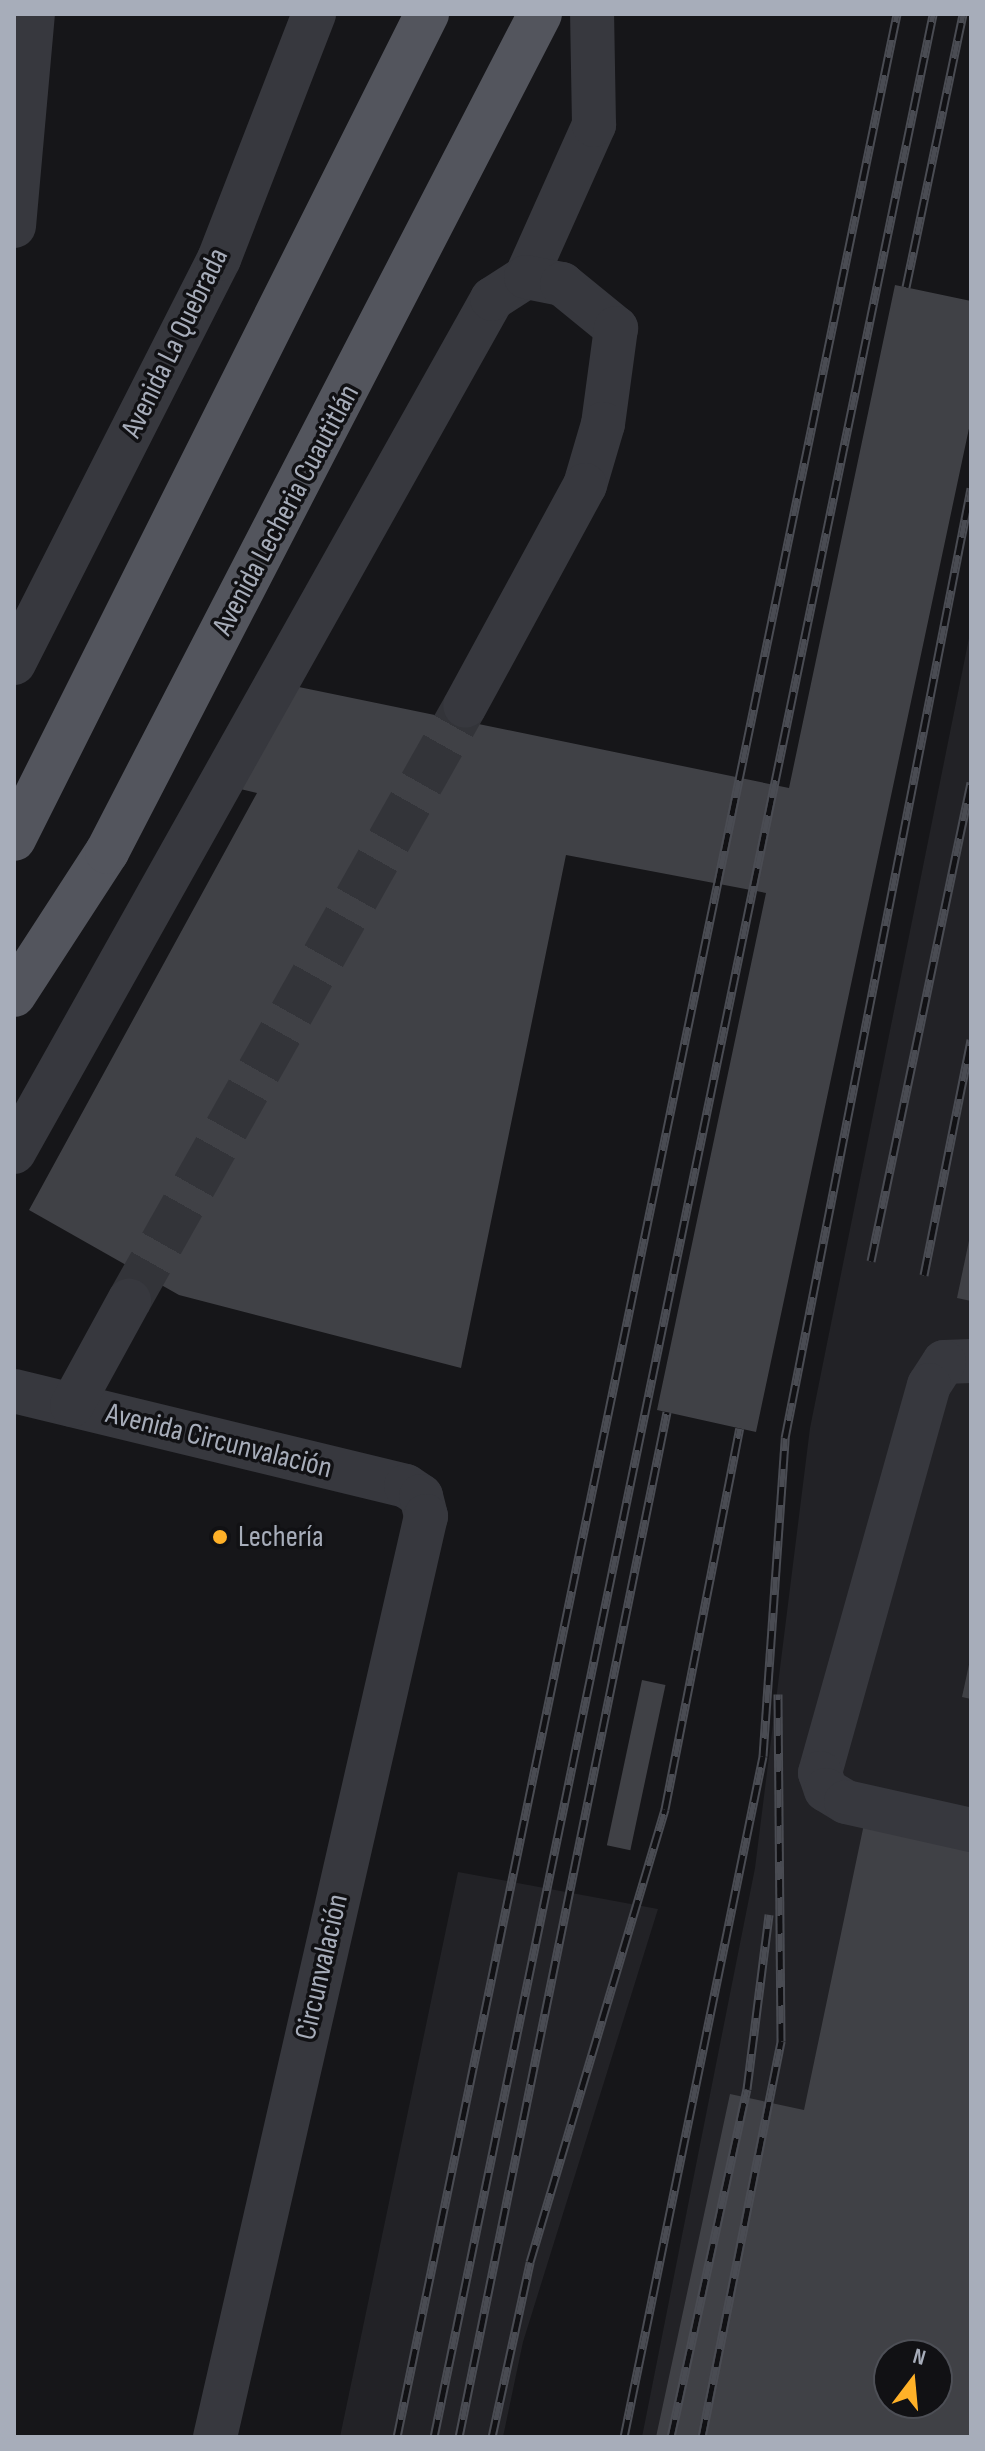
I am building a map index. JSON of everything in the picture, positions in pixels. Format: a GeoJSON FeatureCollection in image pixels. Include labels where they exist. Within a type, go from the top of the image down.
{"type":"FeatureCollection","features":[{"type":"Feature","properties":{"kind":"main road"},"geometry":{"type":"LineString","coordinates":[[14,839],[427,14]]}},
{"type":"Feature","properties":{"kind":"main road","name":"Avenida Lecheria Cuautitlán"},"geometry":{"type":"LineString","coordinates":[[14,995],[107,852],[540,14]]}},
{"type":"Feature","properties":{"kind":"street"},"geometry":{"type":"LineString","coordinates":[[14,226],[33,14]]}},
{"type":"Feature","properties":{"kind":"street","name":"Avenida La Quebrada"},"geometry":{"type":"LineString","coordinates":[[14,663],[219,259],[314,14]]}},
{"type":"Feature","properties":{"kind":"street"},"geometry":{"type":"LineString","coordinates":[[14,1152],[457,357],[492,299],[526,277],[594,125],[592,14]]}},
{"type":"Feature","properties":{"kind":"street"},"geometry":{"type":"LineString","coordinates":[[465,706],[585,485],[615,362],[616,328],[594,304],[562,284],[526,277]]}},
{"type":"Feature","properties":{"kind":"street"},"geometry":{"type":"LineString","coordinates":[[72,1405],[129,1301]]}},
{"type":"Feature","properties":{"kind":"street"},"geometry":{"type":"LineString","coordinates":[[971,1361],[944,1362],[929,1385],[820,1773],[826,1790],[846,1802],[971,1830]]}},
{"type":"Feature","properties":{"kind":"street","name":"Avenida Circunvalación"},"geometry":{"type":"LineString","coordinates":[[14,1391],[406,1486],[421,1496]]}},
{"type":"Feature","properties":{"kind":"street","name":"Circunvalación"},"geometry":{"type":"LineString","coordinates":[[215,2437],[426,1516],[421,1496]]}},
{"type":"Feature","properties":{"kind":"shaded area"},"geometry":{"type":"Polygon","coordinates":[[[971,628],[971,2437],[642,2437],[755,1868],[810,1428],[971,628]]]}},
{"type":"Feature","properties":{"kind":"shaded area"},"geometry":{"type":"Polygon","coordinates":[[[458,1872],[658,1909],[523,2342],[503,2437],[340,2437],[458,1872]]]}},
{"type":"Feature","properties":{"kind":"building"},"geometry":{"type":"Polygon","coordinates":[[[895,285],[971,301],[971,419],[756,1432],[657,1410],[766,893],[566,855],[461,1368],[179,1295],[29,1210],[257,793],[211,782],[260,679],[789,788],[895,285]]]}},
{"type":"Feature","properties":{"kind":"building"},"geometry":{"type":"Polygon","coordinates":[[[971,1236],[971,1301],[957,1298],[971,1236]]]}},
{"type":"Feature","properties":{"kind":"building"},"geometry":{"type":"Polygon","coordinates":[[[971,1660],[971,1699],[962,1697],[971,1660]]]}},
{"type":"Feature","properties":{"kind":"building"},"geometry":{"type":"Polygon","coordinates":[[[642,1680],[665,1685],[630,1850],[607,1845],[642,1680]]]}},
{"type":"Feature","properties":{"kind":"building"},"geometry":{"type":"Polygon","coordinates":[[[864,1824],[971,1847],[971,2437],[656,2437],[730,2094],[804,2110],[864,1824]]]}},
{"type":"Feature","properties":{"kind":"tunnel"},"geometry":{"type":"LineString","coordinates":[[129,1301],[465,706]]}},
{"type":"Feature","properties":{"kind":"railway"},"geometry":{"type":"LineString","coordinates":[[397,2437],[897,14]]}},
{"type":"Feature","properties":{"kind":"railway"},"geometry":{"type":"LineString","coordinates":[[434,2437],[933,14]]}},
{"type":"Feature","properties":{"kind":"railway"},"geometry":{"type":"LineString","coordinates":[[906,287],[963,14]]}},
{"type":"Feature","properties":{"kind":"railway"},"geometry":{"type":"LineString","coordinates":[[624,2437],[763,1756],[785,1438],[971,488]]}},
{"type":"Feature","properties":{"kind":"railway"},"geometry":{"type":"LineString","coordinates":[[871,1261],[971,782]]}},
{"type":"Feature","properties":{"kind":"railway"},"geometry":{"type":"LineString","coordinates":[[924,1275],[971,1040]]}},
{"type":"Feature","properties":{"kind":"railway"},"geometry":{"type":"LineString","coordinates":[[459,2437],[667,1412]]}},
{"type":"Feature","properties":{"kind":"railway"},"geometry":{"type":"LineString","coordinates":[[492,2437],[530,2262],[665,1809],[740,1428]]}},
{"type":"Feature","properties":{"kind":"railway"},"geometry":{"type":"LineString","coordinates":[[702,2437],[781,2041],[778,1694]]}},
{"type":"Feature","properties":{"kind":"railway"},"geometry":{"type":"LineString","coordinates":[[671,2437],[747,2089],[769,1914]]}},
{"type":"Feature","properties":{"kind":"place","name":"Lechería"},"geometry":{"type":"Point","coordinates":[220,1537]}}]}
